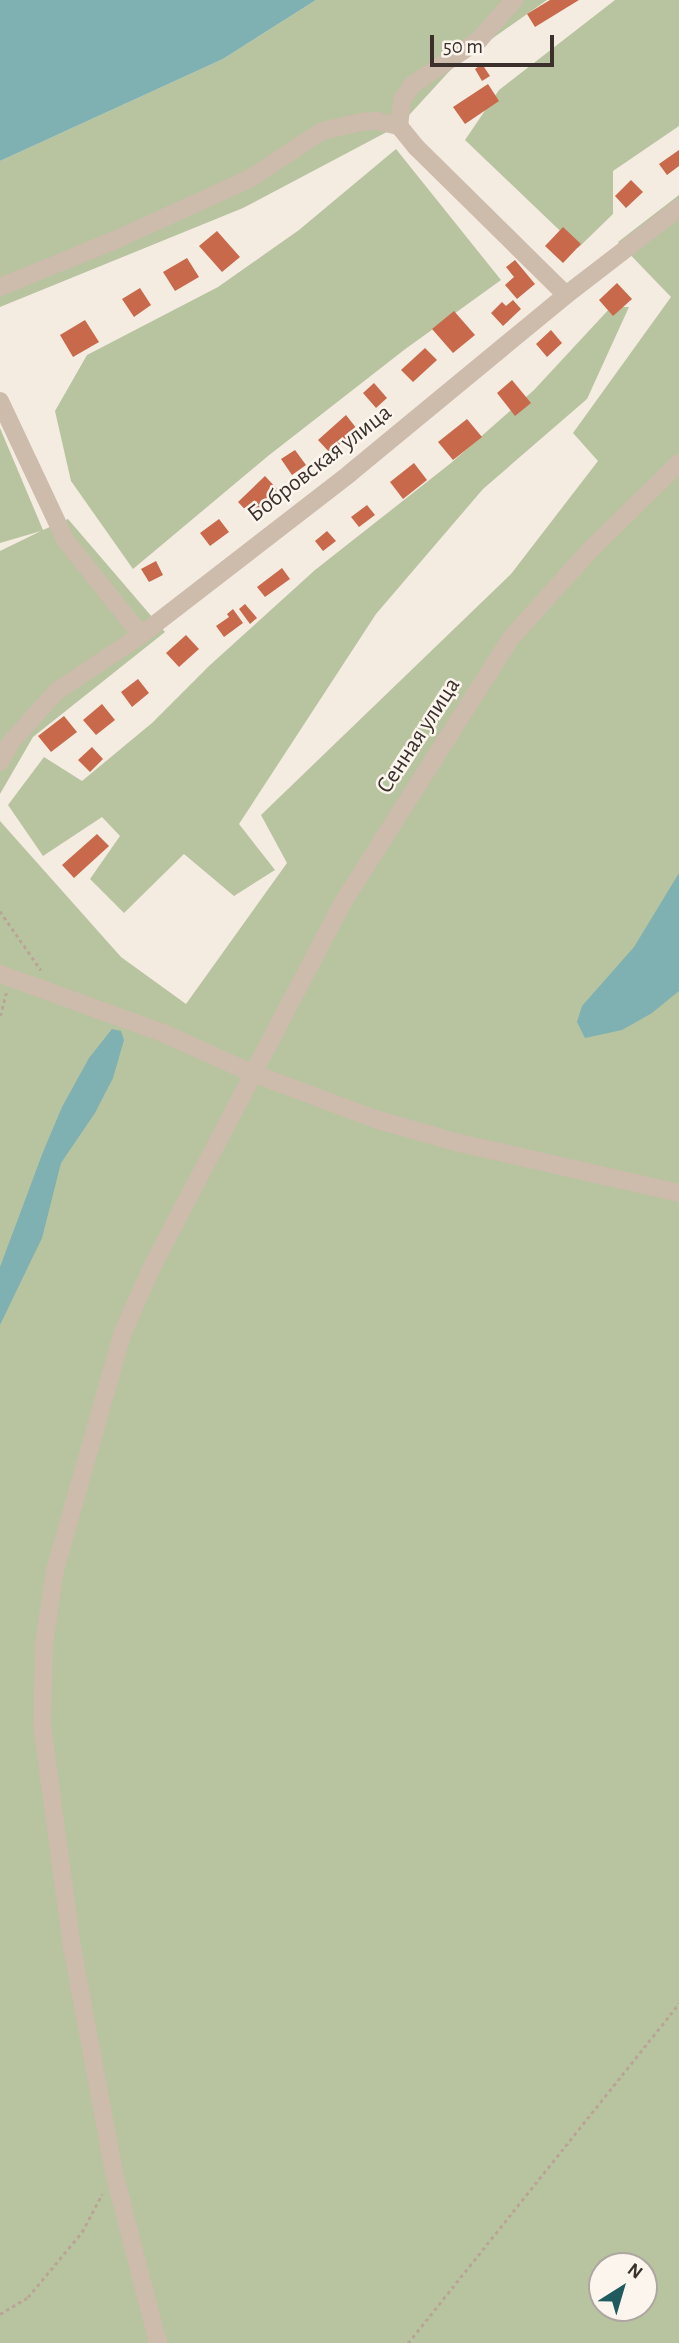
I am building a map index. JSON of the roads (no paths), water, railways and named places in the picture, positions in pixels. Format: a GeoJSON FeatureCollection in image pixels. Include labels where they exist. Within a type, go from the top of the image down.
{"type":"FeatureCollection","features":[{"type":"Feature","properties":{"kind":"street"},"geometry":{"type":"LineString","coordinates":[[399,126],[402,100],[412,85],[479,40],[514,0]]}},
{"type":"Feature","properties":{"kind":"street"},"geometry":{"type":"LineString","coordinates":[[0,287],[113,241],[251,178],[322,131],[377,121],[399,126],[417,148],[566,295]]}},
{"type":"Feature","properties":{"kind":"street","name":"Бобровская улица"},"geometry":{"type":"LineString","coordinates":[[0,762],[11,741],[57,691],[141,635],[349,474],[566,295],[678,209]]}},
{"type":"Feature","properties":{"kind":"street"},"geometry":{"type":"LineString","coordinates":[[0,401],[66,541],[141,635]]}},
{"type":"Feature","properties":{"kind":"street","name":"Сенная улица"},"geometry":{"type":"LineString","coordinates":[[158,2343],[114,2173],[72,1947],[42,1724],[44,1644],[55,1570],[123,1332],[150,1271],[342,904],[511,638],[589,551],[679,463]]}},
{"type":"Feature","properties":{"kind":"street"},"geometry":{"type":"LineString","coordinates":[[5,975],[163,1033],[252,1073],[402,1127],[679,1194]]}},
{"type":"Feature","properties":{"kind":"water"},"geometry":{"type":"Polygon","coordinates":[[[0,0],[316,0],[223,59],[0,161],[0,0]]]}},
{"type":"Feature","properties":{"kind":"water"},"geometry":{"type":"Polygon","coordinates":[[[679,873],[679,991],[652,1013],[622,1030],[585,1038],[577,1022],[582,1006],[634,947],[679,873]]]}},
{"type":"Feature","properties":{"kind":"water"},"geometry":{"type":"Polygon","coordinates":[[[112,1029],[121,1031],[124,1040],[113,1078],[95,1113],[61,1163],[42,1238],[0,1325],[0,1267],[43,1152],[62,1107],[89,1058],[112,1029]]]}}]}
